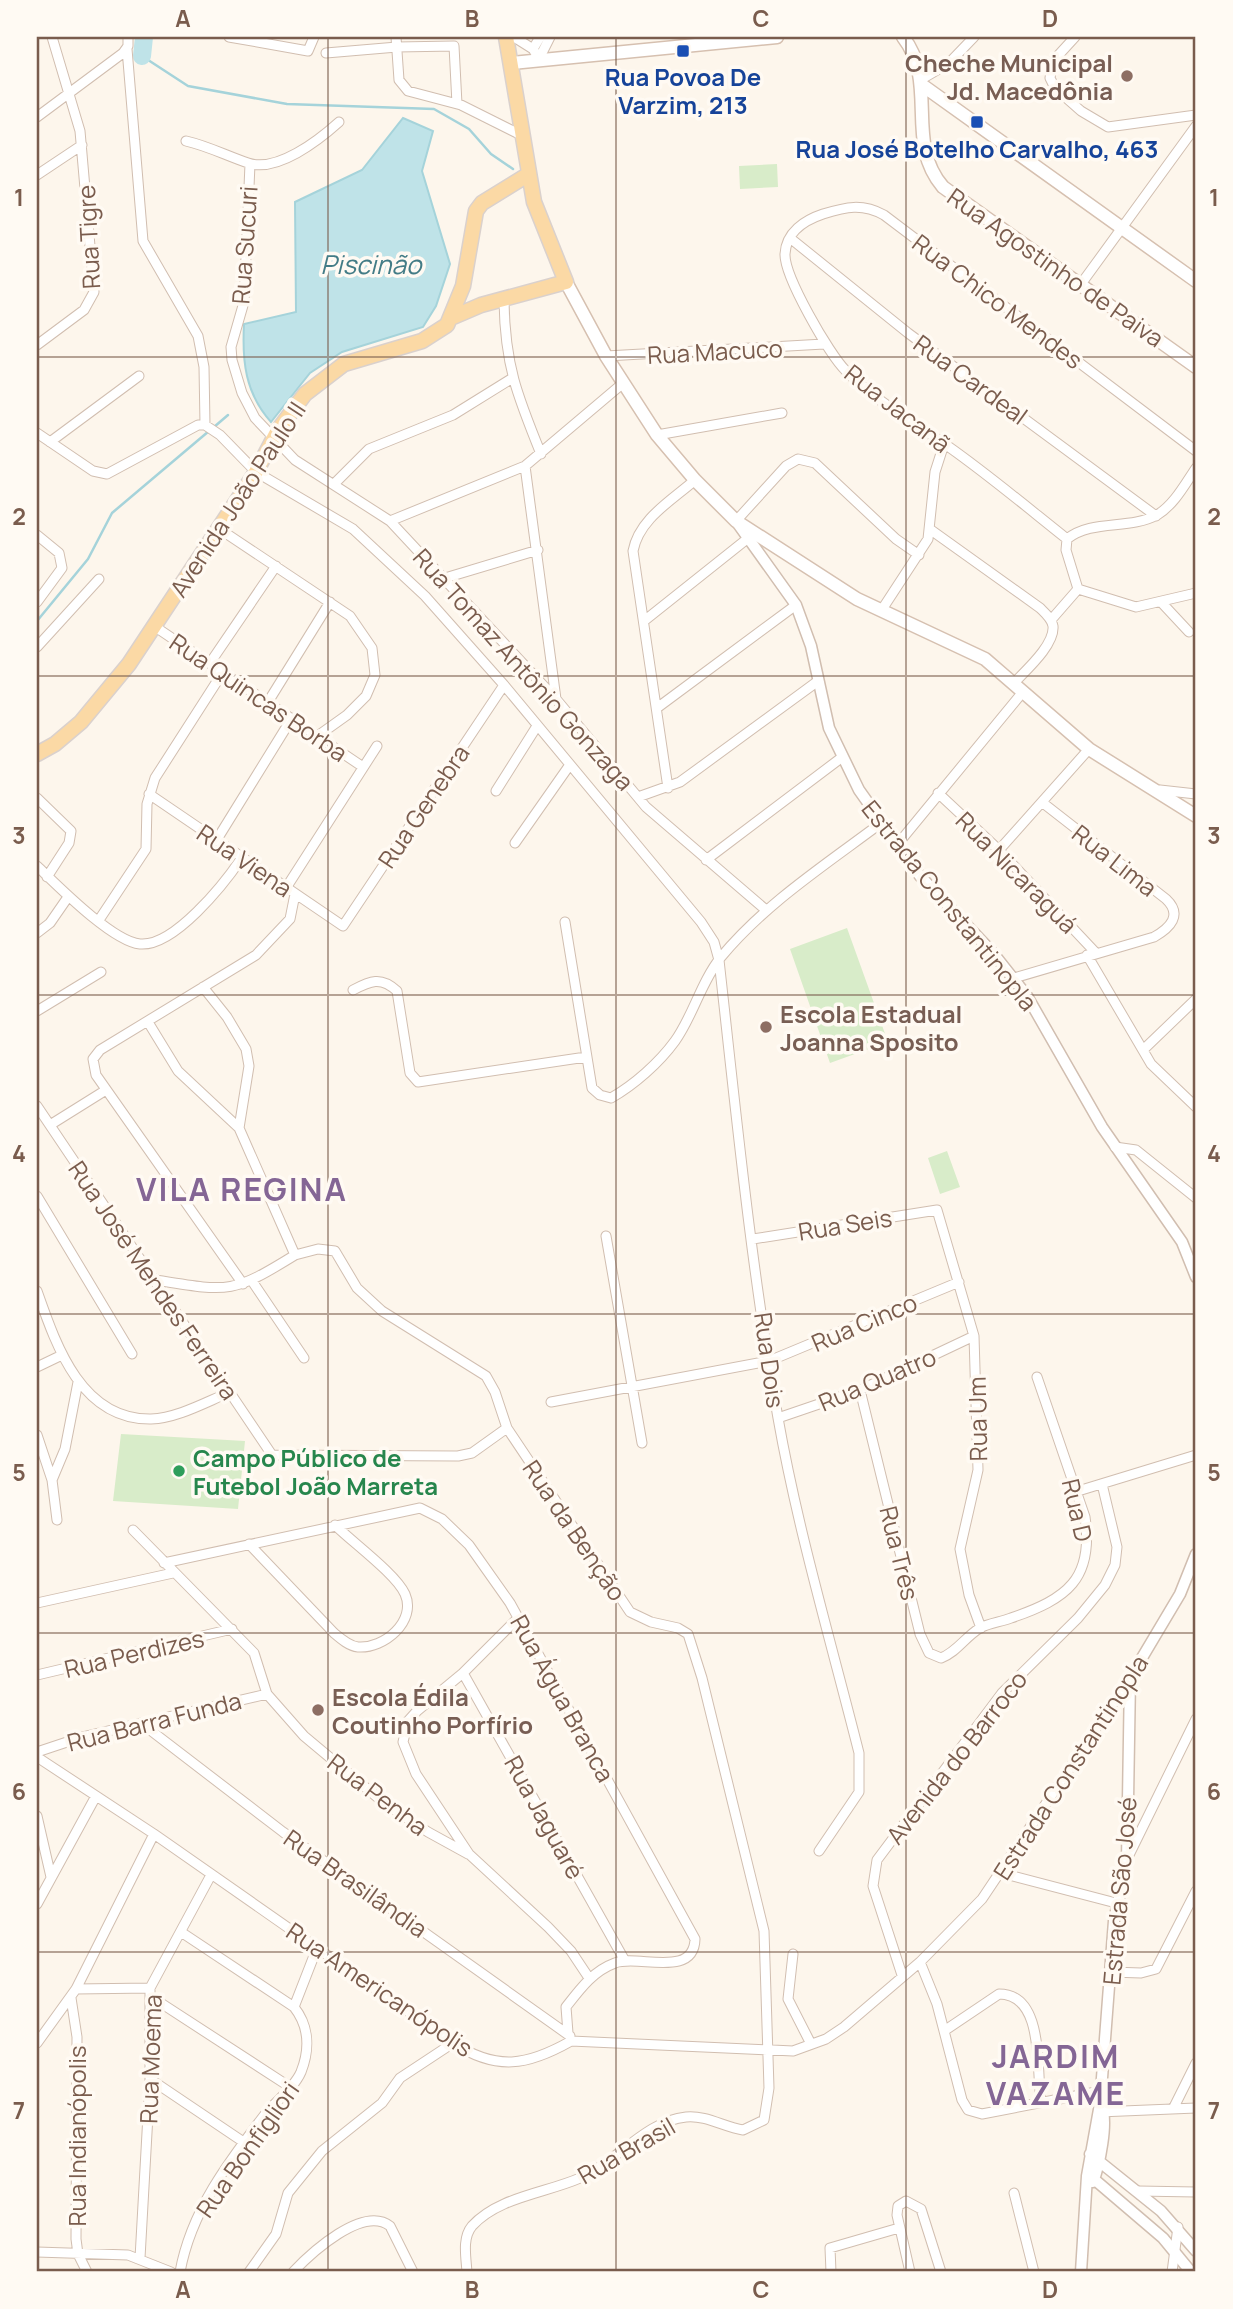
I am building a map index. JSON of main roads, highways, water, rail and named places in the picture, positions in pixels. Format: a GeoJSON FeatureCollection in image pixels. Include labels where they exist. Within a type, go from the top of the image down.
{"type":"FeatureCollection","features":[{"type":"Feature","properties":{"kind":"main road"},"geometry":{"type":"LineString","coordinates":[[506,37],[534,202],[566,282],[622,384],[657,435],[695,480],[736,521],[812,572],[881,611],[977,654],[1089,749],[1196,816]]}},
{"type":"Feature","properties":{"kind":"main road"},"geometry":{"type":"LineString","coordinates":[[512,63],[536,54],[777,37]]}},
{"type":"Feature","properties":{"kind":"main road","name":"Rua Agostinho de Paiva"},"geometry":{"type":"LineString","coordinates":[[903,37],[921,82],[923,150],[933,175],[951,195],[1196,367]]}},
{"type":"Feature","properties":{"kind":"main road"},"geometry":{"type":"LineString","coordinates":[[921,82],[1196,281]]}},
{"type":"Feature","properties":{"kind":"main road"},"geometry":{"type":"LineString","coordinates":[[453,317],[463,286],[475,211],[482,203],[529,174]]}},
{"type":"Feature","properties":{"kind":"main road"},"geometry":{"type":"LineString","coordinates":[[505,191],[534,202]]}},
{"type":"Feature","properties":{"kind":"main road","name":"Avenida João Paulo II"},"geometry":{"type":"LineString","coordinates":[[37,754],[55,744],[81,722],[129,664],[305,394],[344,364],[422,341],[440,331],[453,317],[477,306],[504,301],[566,282]]}},
{"type":"Feature","properties":{"kind":"main road"},"geometry":{"type":"LineString","coordinates":[[463,286],[477,306]]}},
{"type":"Feature","properties":{"kind":"water","name":"Piscinão"},"geometry":{"type":"Polygon","coordinates":[[[403,118],[433,131],[422,171],[450,264],[436,306],[423,327],[342,352],[310,373],[271,422],[256,400],[247,376],[244,324],[296,312],[295,202],[362,170],[403,118]]]}},
{"type":"Feature","properties":{"kind":"waterway"},"geometry":{"type":"LineString","coordinates":[[142,56],[144,37]]}},
{"type":"Feature","properties":{"kind":"waterway"},"geometry":{"type":"LineString","coordinates":[[142,56],[188,86],[287,104],[434,109],[469,129],[491,154],[513,169]]}},
{"type":"Feature","properties":{"kind":"waterway"},"geometry":{"type":"LineString","coordinates":[[214,427],[228,415]]}},
{"type":"Feature","properties":{"kind":"waterway"},"geometry":{"type":"LineString","coordinates":[[37,621],[88,559],[112,513],[209,431]]}},
{"type":"Feature","properties":{"kind":"place","name":"Rua Povoa De Varzim, 213"},"geometry":{"type":"Point","coordinates":[683,51]}},
{"type":"Feature","properties":{"kind":"place","name":"Cheche Municipal Jd. Macedônia"},"geometry":{"type":"Point","coordinates":[1127,76]}},
{"type":"Feature","properties":{"kind":"place","name":"Rua José Botelho Carvalho, 463"},"geometry":{"type":"Point","coordinates":[977,122]}},
{"type":"Feature","properties":{"kind":"place","name":"Escola Estadual Joanna Sposito"},"geometry":{"type":"Point","coordinates":[766,1027]}},
{"type":"Feature","properties":{"kind":"place","name":"Campo Público de Futebol João Marreta"},"geometry":{"type":"Point","coordinates":[179,1471]}},
{"type":"Feature","properties":{"kind":"place","name":"Escola Édila Coutinho Porfírio"},"geometry":{"type":"Point","coordinates":[318,1710]}},
{"type":"Feature","properties":{"kind":"district","name":"VILA REGINA"},"geometry":{"type":"Point","coordinates":[242,1189]}},
{"type":"Feature","properties":{"kind":"district","name":"JARDIM VAZAME"},"geometry":{"type":"Point","coordinates":[1056,2074]}}]}
